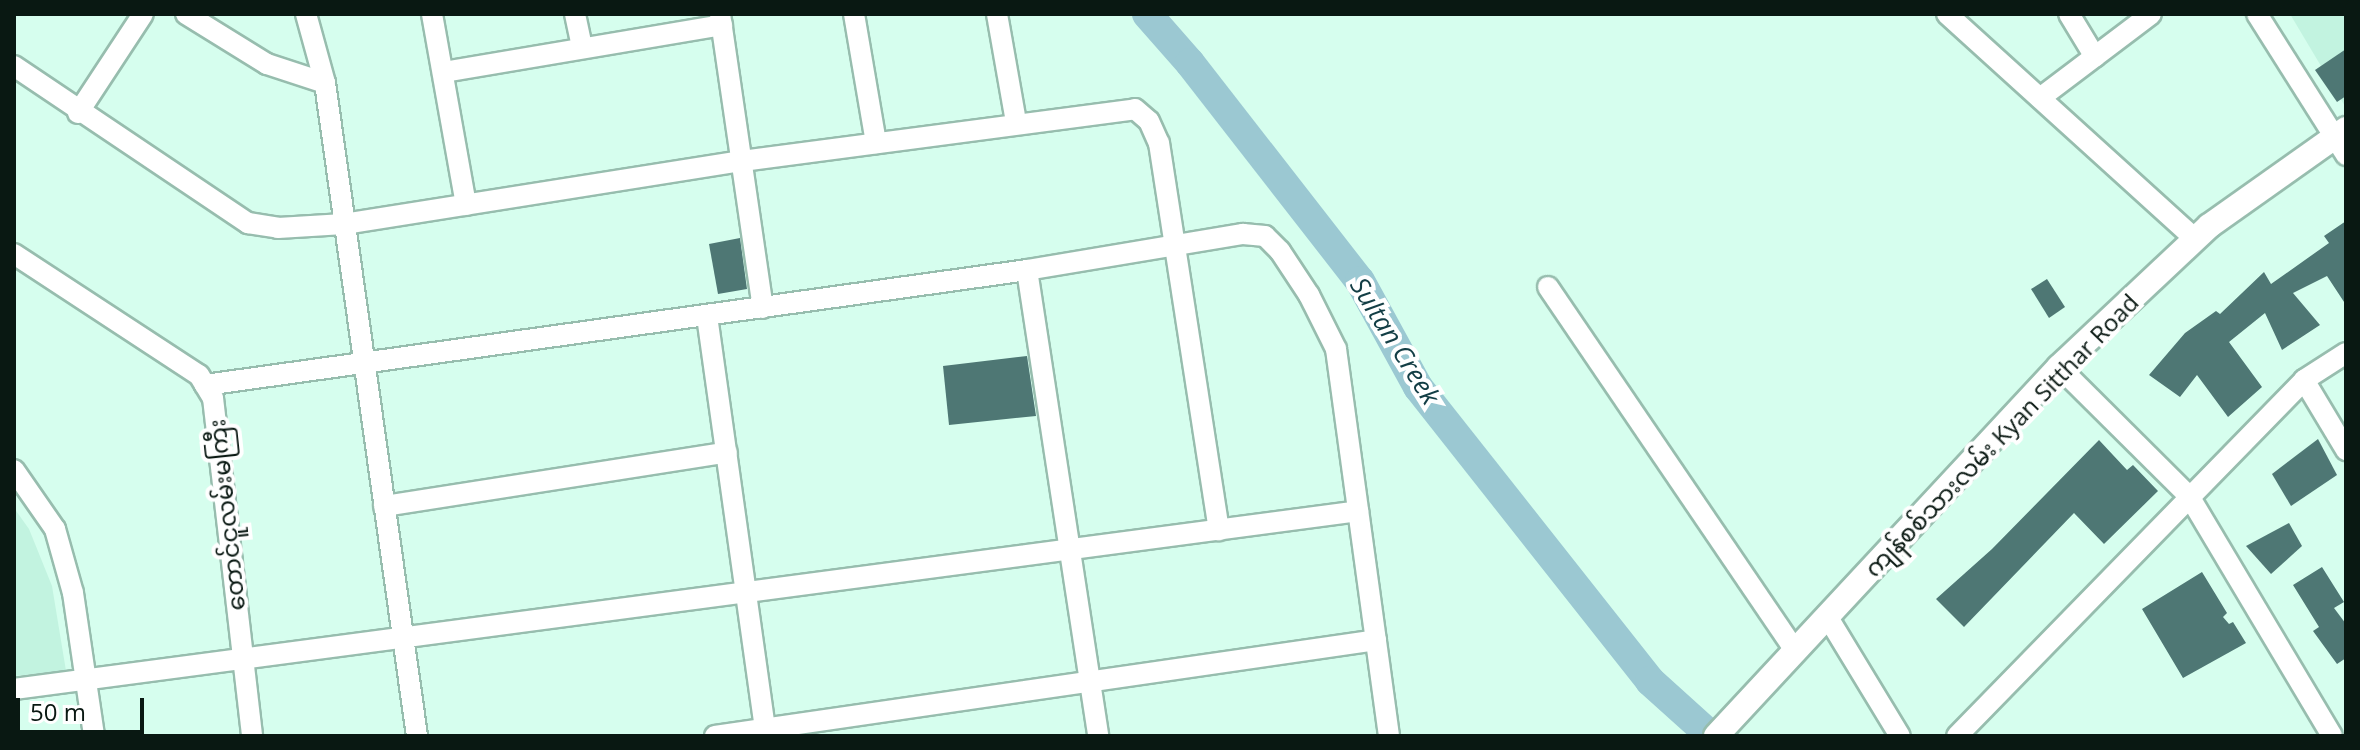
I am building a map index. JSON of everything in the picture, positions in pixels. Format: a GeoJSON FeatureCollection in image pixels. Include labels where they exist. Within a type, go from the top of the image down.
{"type":"FeatureCollection","features":[{"type":"Feature","properties":{"kind":"main road","name":"ကျန်စစ်သားလမ်း Kyan Sitthar Road"},"geometry":{"type":"LineString","coordinates":[[1716,736],[2059,367],[2195,239],[2342,140]]}},
{"type":"Feature","properties":{"kind":"street"},"geometry":{"type":"LineString","coordinates":[[78,113],[143,14]]}},
{"type":"Feature","properties":{"kind":"street"},"geometry":{"type":"LineString","coordinates":[[186,14],[267,64],[325,83]]}},
{"type":"Feature","properties":{"kind":"street"},"geometry":{"type":"LineString","coordinates":[[306,14],[325,83],[417,736]]}},
{"type":"Feature","properties":{"kind":"street"},"geometry":{"type":"LineString","coordinates":[[432,14],[466,205]]}},
{"type":"Feature","properties":{"kind":"street"},"geometry":{"type":"LineString","coordinates":[[575,14],[582,47]]}},
{"type":"Feature","properties":{"kind":"street"},"geometry":{"type":"LineString","coordinates":[[854,14],[876,143]]}},
{"type":"Feature","properties":{"kind":"street"},"geometry":{"type":"LineString","coordinates":[[997,14],[1016,122]]}},
{"type":"Feature","properties":{"kind":"street"},"geometry":{"type":"LineString","coordinates":[[1947,14],[2195,239]]}},
{"type":"Feature","properties":{"kind":"street"},"geometry":{"type":"LineString","coordinates":[[2069,14],[2095,57]]}},
{"type":"Feature","properties":{"kind":"street"},"geometry":{"type":"LineString","coordinates":[[2040,98],[2151,14]]}},
{"type":"Feature","properties":{"kind":"street"},"geometry":{"type":"LineString","coordinates":[[2257,14],[2342,140]]}},
{"type":"Feature","properties":{"kind":"street"},"geometry":{"type":"LineString","coordinates":[[444,72],[721,19],[763,308]]}},
{"type":"Feature","properties":{"kind":"street"},"geometry":{"type":"LineString","coordinates":[[14,66],[78,113],[248,223],[278,228],[344,224],[742,161],[1016,122],[1135,109],[1149,121],[1159,143],[1219,530]]}},
{"type":"Feature","properties":{"kind":"street"},"geometry":{"type":"LineString","coordinates":[[205,385],[364,360],[707,316],[1027,270],[1243,234],[1265,236],[1280,251],[1309,295],[1336,349],[1389,736]]}},
{"type":"Feature","properties":{"kind":"street","name":"တောင်ငူလမ်းမကြီး"},"geometry":{"type":"LineString","coordinates":[[14,254],[199,375],[213,398],[252,736]]}},
{"type":"Feature","properties":{"kind":"street"},"geometry":{"type":"LineString","coordinates":[[1027,270],[1098,736]]}},
{"type":"Feature","properties":{"kind":"street"},"geometry":{"type":"LineString","coordinates":[[1548,287],[1795,651]]}},
{"type":"Feature","properties":{"kind":"street"},"geometry":{"type":"LineString","coordinates":[[707,316],[765,732]]}},
{"type":"Feature","properties":{"kind":"street"},"geometry":{"type":"LineString","coordinates":[[1957,736],[2304,380],[2346,353]]}},
{"type":"Feature","properties":{"kind":"street"},"geometry":{"type":"LineString","coordinates":[[2059,367],[2189,496],[2332,736]]}},
{"type":"Feature","properties":{"kind":"street"},"geometry":{"type":"LineString","coordinates":[[2304,380],[2346,450]]}},
{"type":"Feature","properties":{"kind":"street"},"geometry":{"type":"LineString","coordinates":[[384,506],[727,452]]}},
{"type":"Feature","properties":{"kind":"street"},"geometry":{"type":"LineString","coordinates":[[14,470],[55,529],[73,593],[94,736]]}},
{"type":"Feature","properties":{"kind":"street"},"geometry":{"type":"LineString","coordinates":[[14,689],[1358,511]]}},
{"type":"Feature","properties":{"kind":"street"},"geometry":{"type":"LineString","coordinates":[[1827,616],[1900,736]]}},
{"type":"Feature","properties":{"kind":"street"},"geometry":{"type":"LineString","coordinates":[[715,736],[765,732],[1376,640]]}},
{"type":"Feature","properties":{"kind":"shaded area"},"geometry":{"type":"Polygon","coordinates":[[[2290,14],[2346,14],[2346,108],[2290,14]]]}},
{"type":"Feature","properties":{"kind":"shaded area"},"geometry":{"type":"Polygon","coordinates":[[[14,508],[29,529],[52,586],[66,671],[14,676],[14,508]]]}},
{"type":"Feature","properties":{"kind":"building"},"geometry":{"type":"Polygon","coordinates":[[[2346,49],[2346,96],[2337,102],[2315,70],[2346,49]]]}},
{"type":"Feature","properties":{"kind":"building"},"geometry":{"type":"Polygon","coordinates":[[[2346,221],[2346,305],[2327,276],[2293,293],[2320,325],[2282,350],[2265,313],[2229,342],[2262,387],[2228,417],[2197,375],[2180,397],[2149,375],[2185,333],[2216,311],[2220,314],[2264,272],[2271,284],[2329,243],[2324,236],[2346,221]]]}},
{"type":"Feature","properties":{"kind":"building"},"geometry":{"type":"Polygon","coordinates":[[[740,238],[747,289],[718,294],[709,244],[740,238]]]}},
{"type":"Feature","properties":{"kind":"building"},"geometry":{"type":"Polygon","coordinates":[[[2047,279],[2065,307],[2049,318],[2031,289],[2047,279]]]}},
{"type":"Feature","properties":{"kind":"building"},"geometry":{"type":"Polygon","coordinates":[[[1027,356],[1036,416],[949,425],[943,366],[1027,356]]]}},
{"type":"Feature","properties":{"kind":"building"},"geometry":{"type":"Polygon","coordinates":[[[2318,439],[2337,475],[2291,506],[2272,474],[2318,439]]]}},
{"type":"Feature","properties":{"kind":"building"},"geometry":{"type":"Polygon","coordinates":[[[2099,440],[2127,470],[2133,465],[2158,491],[2104,544],[2074,513],[1964,627],[1936,599],[1992,549],[2099,440]]]}},
{"type":"Feature","properties":{"kind":"building"},"geometry":{"type":"Polygon","coordinates":[[[2289,523],[2302,546],[2271,574],[2246,546],[2289,523]]]}},
{"type":"Feature","properties":{"kind":"building"},"geometry":{"type":"Polygon","coordinates":[[[2322,567],[2344,602],[2334,608],[2346,624],[2346,658],[2337,664],[2313,631],[2319,627],[2293,585],[2322,567]]]}},
{"type":"Feature","properties":{"kind":"building"},"geometry":{"type":"Polygon","coordinates":[[[2202,572],[2227,613],[2223,617],[2229,624],[2233,622],[2246,643],[2183,678],[2142,609],[2202,572]]]}},
{"type":"Feature","properties":{"kind":"waterway","name":"Sultan Creek"},"geometry":{"type":"LineString","coordinates":[[1147,14],[1190,63],[1360,281],[1418,387],[1650,681],[1711,736]]}}]}
